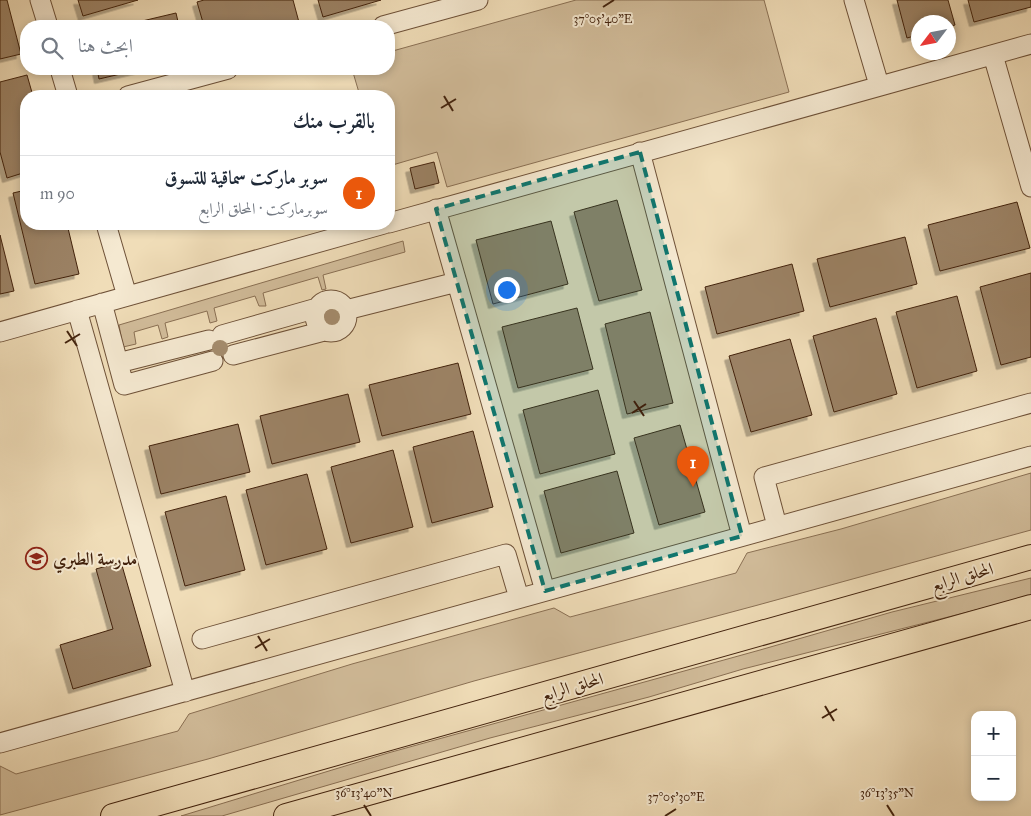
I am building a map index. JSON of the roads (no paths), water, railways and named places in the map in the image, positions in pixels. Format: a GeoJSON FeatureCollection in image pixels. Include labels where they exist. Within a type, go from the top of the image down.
{"type":"FeatureCollection","features":[{"type":"Feature","properties":{"kind":"main road","name":"المحلق الرابع"},"geometry":{"type":"LineString","coordinates":[[113,816],[1031,557]]}},
{"type":"Feature","properties":{"kind":"main road"},"geometry":{"type":"LineString","coordinates":[[286,816],[1031,607]]}},
{"type":"Feature","properties":{"kind":"street"},"geometry":{"type":"LineString","coordinates":[[40,0],[46,20]]}},
{"type":"Feature","properties":{"kind":"street"},"geometry":{"type":"LineString","coordinates":[[395,22],[440,5],[478,0]]}},
{"type":"Feature","properties":{"kind":"street"},"geometry":{"type":"LineString","coordinates":[[854,0],[879,85]]}},
{"type":"Feature","properties":{"kind":"street"},"geometry":{"type":"LineString","coordinates":[[395,220],[1031,44]]}},
{"type":"Feature","properties":{"kind":"street"},"geometry":{"type":"LineString","coordinates":[[994,55],[1031,187]]}},
{"type":"Feature","properties":{"kind":"street"},"geometry":{"type":"LineString","coordinates":[[62,75],[66,90]]}},
{"type":"Feature","properties":{"kind":"street"},"geometry":{"type":"LineString","coordinates":[[150,90],[206,75]]}},
{"type":"Feature","properties":{"kind":"street"},"geometry":{"type":"LineString","coordinates":[[640,152],[742,536]]}},
{"type":"Feature","properties":{"kind":"street"},"geometry":{"type":"LineString","coordinates":[[436,209],[545,591]]}},
{"type":"Feature","properties":{"kind":"street"},"geometry":{"type":"LineString","coordinates":[[108,230],[127,296]]}},
{"type":"Feature","properties":{"kind":"street"},"geometry":{"type":"LineString","coordinates":[[0,332],[363,230]]}},
{"type":"Feature","properties":{"kind":"street"},"geometry":{"type":"LineString","coordinates":[[346,310],[457,282]]}},
{"type":"Feature","properties":{"kind":"street"},"geometry":{"type":"LineString","coordinates":[[102,303],[118,362],[124,384],[213,362],[224,362],[232,355],[324,331],[341,330],[347,320],[346,310],[340,302],[330,299],[324,301],[317,308],[216,337],[118,362]]}},
{"type":"Feature","properties":{"kind":"street"},"geometry":{"type":"LineString","coordinates":[[317,308],[316,323],[324,331]]}},
{"type":"Feature","properties":{"kind":"street"},"geometry":{"type":"LineString","coordinates":[[77,310],[184,692]]}},
{"type":"Feature","properties":{"kind":"street"},"geometry":{"type":"LineString","coordinates":[[216,337],[227,337],[233,344],[232,355]]}},
{"type":"Feature","properties":{"kind":"street"},"geometry":{"type":"LineString","coordinates":[[213,362],[206,353],[206,349],[216,337]]}},
{"type":"Feature","properties":{"kind":"street"},"geometry":{"type":"LineString","coordinates":[[777,526],[764,477],[1031,403]]}},
{"type":"Feature","properties":{"kind":"street"},"geometry":{"type":"LineString","coordinates":[[0,743],[1031,456]]}},
{"type":"Feature","properties":{"kind":"street"},"geometry":{"type":"LineString","coordinates":[[202,639],[506,554],[519,598]]}},
{"type":"Feature","properties":{"kind":"place","name":"سوبر ماركت سماقية للتسوق"},"geometry":{"type":"Point","coordinates":[693,487]}},
{"type":"Feature","properties":{"kind":"place","name":"مدرسة الطبري"},"geometry":{"type":"Point","coordinates":[37,559]}}]}
